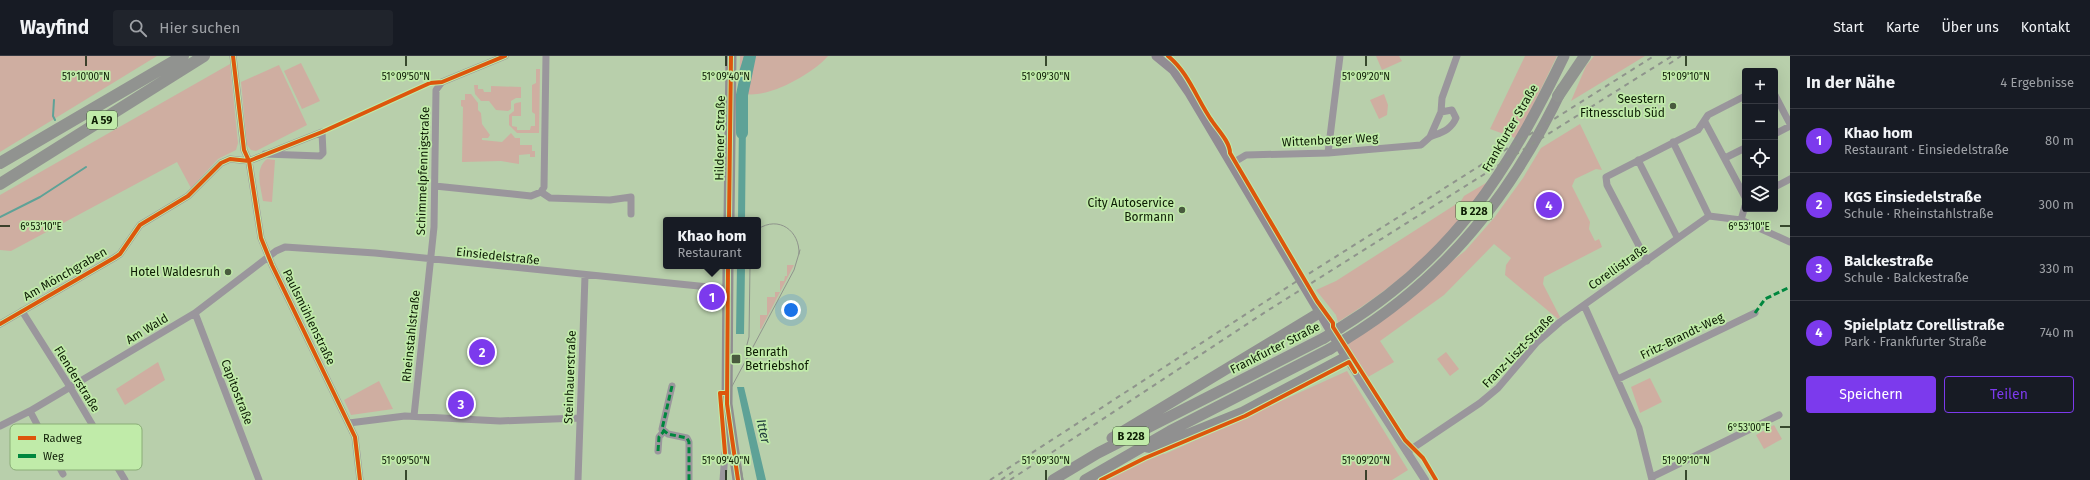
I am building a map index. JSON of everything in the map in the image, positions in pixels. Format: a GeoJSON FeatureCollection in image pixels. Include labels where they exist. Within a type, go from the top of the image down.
{"type":"FeatureCollection","features":[{"type":"Feature","properties":{"kind":"highway","name":"A 59"},"geometry":{"type":"LineString","coordinates":[[0,163],[183,56]]}},
{"type":"Feature","properties":{"kind":"highway","name":"A 59"},"geometry":{"type":"LineString","coordinates":[[0,184],[204,56]]}},
{"type":"Feature","properties":{"kind":"highway","name":"Frankfurter Straße"},"geometry":{"type":"LineString","coordinates":[[1053,480],[1098,453],[1324,338],[1364,313],[1399,286],[1431,258],[1470,215],[1500,175],[1536,113],[1564,56]]}},
{"type":"Feature","properties":{"kind":"highway","name":"B 228"},"geometry":{"type":"LineString","coordinates":[[1085,480],[1170,431],[1330,349],[1402,300],[1467,239],[1510,184],[1558,96],[1577,56]]}},
{"type":"Feature","properties":{"kind":"highway"},"geometry":{"type":"LineString","coordinates":[[1558,96],[1585,56]]}},
{"type":"Feature","properties":{"kind":"highway"},"geometry":{"type":"LineString","coordinates":[[1098,453],[1108,440],[1319,313]]}},
{"type":"Feature","properties":{"kind":"highway"},"geometry":{"type":"LineString","coordinates":[[1144,447],[1154,448],[1243,412],[1346,358]]}},
{"type":"Feature","properties":{"kind":"main road","name":"Hildener Straße"},"geometry":{"type":"LineString","coordinates":[[729,217],[731,56]]}},
{"type":"Feature","properties":{"kind":"main road"},"geometry":{"type":"LineString","coordinates":[[1161,57],[1179,77],[1346,358]]}},
{"type":"Feature","properties":{"kind":"main road"},"geometry":{"type":"LineString","coordinates":[[728,269],[727,404],[738,480]]}},
{"type":"Feature","properties":{"kind":"street","name":"Paulsmühlenstraße"},"geometry":{"type":"LineString","coordinates":[[233,56],[244,150],[249,161],[261,238],[355,436],[360,480]]}},
{"type":"Feature","properties":{"kind":"street","name":"Schimmelpfennigstraße"},"geometry":{"type":"LineString","coordinates":[[430,259],[434,227],[438,86],[442,82],[466,71],[505,56]]}},
{"type":"Feature","properties":{"kind":"street"},"geometry":{"type":"LineString","coordinates":[[435,186],[531,196],[541,192],[544,187],[546,56]]}},
{"type":"Feature","properties":{"kind":"street"},"geometry":{"type":"LineString","coordinates":[[1328,154],[1340,56]]}},
{"type":"Feature","properties":{"kind":"street"},"geometry":{"type":"LineString","coordinates":[[1430,137],[1441,112],[1442,98],[1457,56]]}},
{"type":"Feature","properties":{"kind":"street"},"geometry":{"type":"LineString","coordinates":[[1647,261],[1605,179],[1607,176],[1698,130],[1710,114],[1742,98]]}},
{"type":"Feature","properties":{"kind":"street"},"geometry":{"type":"LineString","coordinates":[[1778,101],[1790,125],[1778,132]]}},
{"type":"Feature","properties":{"kind":"street","name":"Wittenberger Weg"},"geometry":{"type":"LineString","coordinates":[[1231,164],[1246,155],[1328,154],[1421,145],[1430,137],[1448,130],[1455,122],[1456,118],[1452,110],[1441,112]]}},
{"type":"Feature","properties":{"kind":"street"},"geometry":{"type":"LineString","coordinates":[[1704,122],[1742,190]]}},
{"type":"Feature","properties":{"kind":"street"},"geometry":{"type":"LineString","coordinates":[[249,161],[265,154],[322,132],[323,153],[320,156],[265,154]]}},
{"type":"Feature","properties":{"kind":"street"},"geometry":{"type":"LineString","coordinates":[[1673,142],[1709,216],[1741,220],[1790,242]]}},
{"type":"Feature","properties":{"kind":"street"},"geometry":{"type":"LineString","coordinates":[[1725,158],[1742,150]]}},
{"type":"Feature","properties":{"kind":"street","name":"Am Mönchgraben"},"geometry":{"type":"LineString","coordinates":[[0,324],[120,254],[140,225],[188,196],[221,163],[230,159],[249,161]]}},
{"type":"Feature","properties":{"kind":"street"},"geometry":{"type":"LineString","coordinates":[[1638,160],[1677,237]]}},
{"type":"Feature","properties":{"kind":"street"},"geometry":{"type":"LineString","coordinates":[[1778,185],[1790,180]]}},
{"type":"Feature","properties":{"kind":"street"},"geometry":{"type":"LineString","coordinates":[[541,192],[550,198],[610,200],[631,197],[631,214]]}},
{"type":"Feature","properties":{"kind":"street"},"geometry":{"type":"LineString","coordinates":[[1741,220],[1743,212]]}},
{"type":"Feature","properties":{"kind":"street","name":"Corellistraße"},"geometry":{"type":"LineString","coordinates":[[1652,479],[1639,428],[1584,305],[1647,261],[1677,237],[1709,216]]}},
{"type":"Feature","properties":{"kind":"street","name":"Einsiedelstraße"},"geometry":{"type":"LineString","coordinates":[[269,256],[285,247],[430,259],[585,276],[728,289]]}},
{"type":"Feature","properties":{"kind":"street","name":"Am Wald"},"geometry":{"type":"LineString","coordinates":[[0,426],[30,411],[194,313],[269,256]]}},
{"type":"Feature","properties":{"kind":"street","name":"Rheinstahlstraße"},"geometry":{"type":"LineString","coordinates":[[414,416],[430,259]]}},
{"type":"Feature","properties":{"kind":"street","name":"Steinhauerstraße"},"geometry":{"type":"LineString","coordinates":[[578,480],[585,276]]}},
{"type":"Feature","properties":{"kind":"street","name":"Franz-Liszt-Straße"},"geometry":{"type":"LineString","coordinates":[[1407,452],[1492,393],[1542,338],[1560,322],[1584,305]]}},
{"type":"Feature","properties":{"kind":"street","name":"Flenderstraße"},"geometry":{"type":"LineString","coordinates":[[22,311],[92,424]]}},
{"type":"Feature","properties":{"kind":"street","name":"Capitostraße"},"geometry":{"type":"LineString","coordinates":[[194,313],[259,480]]}},
{"type":"Feature","properties":{"kind":"street","name":"Fritz-Brandt-Weg"},"geometry":{"type":"LineString","coordinates":[[1618,379],[1755,313]]}},
{"type":"Feature","properties":{"kind":"street"},"geometry":{"type":"LineString","coordinates":[[1346,358],[1425,480]]}},
{"type":"Feature","properties":{"kind":"street"},"geometry":{"type":"LineString","coordinates":[[664,431],[662,427],[672,386]]}},
{"type":"Feature","properties":{"kind":"street"},"geometry":{"type":"LineString","coordinates":[[30,411],[37,424]]}},
{"type":"Feature","properties":{"kind":"street"},"geometry":{"type":"LineString","coordinates":[[1652,479],[1779,415]]}},
{"type":"Feature","properties":{"kind":"street"},"geometry":{"type":"LineString","coordinates":[[349,423],[414,416],[500,421],[579,418]]}},
{"type":"Feature","properties":{"kind":"street"},"geometry":{"type":"LineString","coordinates":[[658,451],[659,437],[664,431]]}},
{"type":"Feature","properties":{"kind":"street"},"geometry":{"type":"LineString","coordinates":[[664,431],[687,438],[689,442],[689,480]]}},
{"type":"Feature","properties":{"kind":"street"},"geometry":{"type":"LineString","coordinates":[[723,480],[725,453],[732,442]]}},
{"type":"Feature","properties":{"kind":"street"},"geometry":{"type":"LineString","coordinates":[[61,470],[63,474]]}},
{"type":"Feature","properties":{"kind":"street","name":"Flenderstraße"},"geometry":{"type":"LineString","coordinates":[[119,470],[125,480]]}},
{"type":"Feature","properties":{"kind":"shaded area"},"geometry":{"type":"Polygon","coordinates":[[[0,56],[157,56],[0,152],[0,56]]]}},
{"type":"Feature","properties":{"kind":"shaded area"},"geometry":{"type":"Polygon","coordinates":[[[740,56],[828,56],[811,71],[786,85],[760,94],[749,94],[739,92],[740,56]]]}},
{"type":"Feature","properties":{"kind":"shaded area"},"geometry":{"type":"Polygon","coordinates":[[[1376,56],[1399,56],[1402,61],[1382,70],[1376,56]]]}},
{"type":"Feature","properties":{"kind":"shaded area"},"geometry":{"type":"Polygon","coordinates":[[[1525,56],[1557,56],[1522,128],[1515,138],[1490,129],[1525,56]]]}},
{"type":"Feature","properties":{"kind":"shaded area"},"geometry":{"type":"Polygon","coordinates":[[[1594,56],[1645,56],[1571,101],[1586,66],[1594,56]]]}},
{"type":"Feature","properties":{"kind":"shaded area"},"geometry":{"type":"Polygon","coordinates":[[[301,63],[320,101],[302,109],[284,71],[301,63]]]}},
{"type":"Feature","properties":{"kind":"shaded area"},"geometry":{"type":"Polygon","coordinates":[[[230,64],[238,143],[236,150],[218,159],[191,188],[177,162],[11,251],[0,250],[0,195],[230,64]]]}},
{"type":"Feature","properties":{"kind":"shaded area"},"geometry":{"type":"Polygon","coordinates":[[[279,65],[307,125],[256,151],[251,150],[247,145],[241,82],[279,65]]]}},
{"type":"Feature","properties":{"kind":"shaded area"},"geometry":{"type":"Polygon","coordinates":[[[536,69],[540,69],[539,133],[517,133],[509,125],[509,115],[514,111],[514,104],[516,103],[521,102],[521,116],[512,116],[512,126],[517,127],[517,130],[530,130],[531,126],[535,126],[535,114],[532,112],[532,85],[536,83],[536,69]]]}},
{"type":"Feature","properties":{"kind":"shaded area"},"geometry":{"type":"Polygon","coordinates":[[[474,85],[478,85],[478,89],[483,89],[484,92],[491,92],[491,86],[521,87],[521,98],[516,98],[511,101],[511,109],[508,111],[496,110],[489,101],[481,101],[475,94],[474,85]]]}},
{"type":"Feature","properties":{"kind":"shaded area"},"geometry":{"type":"Polygon","coordinates":[[[465,94],[471,94],[478,103],[478,110],[481,113],[482,124],[490,135],[488,138],[482,138],[482,140],[502,142],[511,133],[515,138],[520,138],[520,145],[532,145],[532,151],[535,151],[535,157],[530,157],[530,154],[519,155],[519,164],[501,161],[462,162],[463,107],[461,106],[461,100],[465,100],[465,94]]]}},
{"type":"Feature","properties":{"kind":"shaded area"},"geometry":{"type":"Polygon","coordinates":[[[1384,94],[1388,105],[1387,115],[1379,119],[1370,100],[1384,94]]]}},
{"type":"Feature","properties":{"kind":"shaded area"},"geometry":{"type":"Polygon","coordinates":[[[1580,124],[1602,170],[1596,169],[1575,179],[1572,186],[1590,222],[1589,229],[1595,241],[1599,239],[1602,247],[1544,277],[1543,284],[1560,317],[1558,319],[1505,275],[1506,265],[1511,258],[1494,244],[1444,295],[1380,341],[1394,362],[1368,377],[1346,344],[1465,251],[1494,218],[1523,178],[1541,148],[1580,124]]]}},
{"type":"Feature","properties":{"kind":"shaded area"},"geometry":{"type":"Polygon","coordinates":[[[267,159],[275,160],[272,202],[263,201],[259,178],[259,173],[263,163],[267,159]]]}},
{"type":"Feature","properties":{"kind":"shaded area"},"geometry":{"type":"Polygon","coordinates":[[[1491,180],[1459,222],[1422,259],[1381,293],[1338,322],[1336,315],[1316,290],[1336,281],[1461,201],[1464,196],[1491,180]]]}},
{"type":"Feature","properties":{"kind":"shaded area"},"geometry":{"type":"Polygon","coordinates":[[[787,265],[794,265],[761,329],[760,329],[760,315],[767,315],[767,297],[775,297],[775,292],[780,292],[780,281],[784,281],[785,276],[787,276],[787,265]]]}},
{"type":"Feature","properties":{"kind":"shaded area"},"geometry":{"type":"Polygon","coordinates":[[[1446,352],[1459,369],[1450,376],[1437,359],[1446,352]]]}},
{"type":"Feature","properties":{"kind":"shaded area"},"geometry":{"type":"Polygon","coordinates":[[[158,362],[165,380],[125,405],[116,389],[158,362]]]}},
{"type":"Feature","properties":{"kind":"shaded area"},"geometry":{"type":"Polygon","coordinates":[[[1347,371],[1408,470],[1392,480],[1096,480],[1158,450],[1165,454],[1347,371]]]}},
{"type":"Feature","properties":{"kind":"shaded area"},"geometry":{"type":"Polygon","coordinates":[[[1650,378],[1662,402],[1640,413],[1631,387],[1650,378]]]}},
{"type":"Feature","properties":{"kind":"shaded area"},"geometry":{"type":"Polygon","coordinates":[[[379,381],[393,409],[351,415],[344,400],[379,381]]]}},
{"type":"Feature","properties":{"kind":"shaded area"},"geometry":{"type":"Polygon","coordinates":[[[1774,425],[1782,439],[1764,449],[1756,435],[1774,425]]]}},
{"type":"Feature","properties":{"kind":"water"},"geometry":{"type":"Polygon","coordinates":[[[744,56],[754,56],[745,95],[739,95],[739,72],[744,56]]]}},
{"type":"Feature","properties":{"kind":"water"},"geometry":{"type":"Polygon","coordinates":[[[739,117],[746,117],[745,217],[738,217],[739,117]]]}},
{"type":"Feature","properties":{"kind":"water"},"geometry":{"type":"Polygon","coordinates":[[[737,269],[745,269],[744,334],[736,334],[737,269]]]}},
{"type":"Feature","properties":{"kind":"water"},"geometry":{"type":"Polygon","coordinates":[[[737,387],[744,387],[766,480],[757,480],[737,387]]]}},
{"type":"Feature","properties":{"kind":"waterway","name":"Itter"},"geometry":{"type":"LineString","coordinates":[[742,133],[742,95],[750,56]]}},
{"type":"Feature","properties":{"kind":"waterway"},"geometry":{"type":"LineString","coordinates":[[54,100],[53,116],[55,120]]}},
{"type":"Feature","properties":{"kind":"waterway"},"geometry":{"type":"LineString","coordinates":[[0,217],[40,197],[86,167]]}},
{"type":"Feature","properties":{"kind":"tram line"},"geometry":{"type":"LineString","coordinates":[[761,228],[773,224],[787,228],[796,238],[799,254]]}},
{"type":"Feature","properties":{"kind":"tram line"},"geometry":{"type":"LineString","coordinates":[[743,480],[730,402],[730,390],[794,270],[800,250]]}},
{"type":"Feature","properties":{"kind":"tram line"},"geometry":{"type":"LineString","coordinates":[[745,352],[749,337],[750,269]]}},
{"type":"Feature","properties":{"kind":"tram line"},"geometry":{"type":"LineString","coordinates":[[725,393],[725,411],[736,480]]}},
{"type":"Feature","properties":{"kind":"railway"},"geometry":{"type":"LineString","coordinates":[[990,480],[1294,283],[1654,56]]}},
{"type":"Feature","properties":{"kind":"railway"},"geometry":{"type":"LineString","coordinates":[[1010,480],[1267,311],[1672,56]]}},
{"type":"Feature","properties":{"kind":"railway"},"geometry":{"type":"LineString","coordinates":[[1669,64],[1681,56]]}},
{"type":"Feature","properties":{"kind":"railway"},"geometry":{"type":"LineString","coordinates":[[1001,480],[1014,471]]}},
{"type":"Feature","properties":{"kind":"marked path"},"geometry":{"type":"LineString","coordinates":[[1755,313],[1765,299],[1790,287]]}},
{"type":"Feature","properties":{"kind":"marked path"},"geometry":{"type":"LineString","coordinates":[[672,386],[662,429],[668,434],[687,438],[689,442],[689,480]]}},
{"type":"Feature","properties":{"kind":"marked path"},"geometry":{"type":"LineString","coordinates":[[658,451],[659,437],[664,431]]}},
{"type":"Feature","properties":{"kind":"cycle path"},"geometry":{"type":"LineString","coordinates":[[233,56],[244,150],[249,161],[261,238],[272,265],[355,437],[360,480]]}},
{"type":"Feature","properties":{"kind":"cycle path"},"geometry":{"type":"LineString","coordinates":[[0,324],[120,254],[140,225],[188,196],[221,163],[230,159],[249,161],[322,132],[430,83],[442,82],[505,56]]}},
{"type":"Feature","properties":{"kind":"cycle path"},"geometry":{"type":"LineString","coordinates":[[729,217],[731,56]]}},
{"type":"Feature","properties":{"kind":"cycle path"},"geometry":{"type":"LineString","coordinates":[[1168,56],[1182,70],[1207,113],[1226,140],[1230,153],[1317,301],[1333,323],[1333,327],[1405,440],[1423,458],[1436,480]]}},
{"type":"Feature","properties":{"kind":"cycle path"},"geometry":{"type":"LineString","coordinates":[[728,269],[727,404],[738,480]]}},
{"type":"Feature","properties":{"kind":"cycle path"},"geometry":{"type":"LineString","coordinates":[[1101,480],[1145,458],[1245,416],[1349,362],[1355,372]]}},
{"type":"Feature","properties":{"kind":"cycle path"},"geometry":{"type":"LineString","coordinates":[[725,453],[720,393],[727,393]]}},
{"type":"Feature","properties":{"kind":"place","name":"Seestern Fitnessclub Süd"},"geometry":{"type":"Point","coordinates":[1673,106]}},
{"type":"Feature","properties":{"kind":"place","name":"Spielplatz Corellistraße"},"geometry":{"type":"Point","coordinates":[1549,205]}},
{"type":"Feature","properties":{"kind":"place","name":"City Autoservice Bormann"},"geometry":{"type":"Point","coordinates":[1182,210]}},
{"type":"Feature","properties":{"kind":"place","name":"Hotel Waldesruh"},"geometry":{"type":"Point","coordinates":[228,272]}},
{"type":"Feature","properties":{"kind":"place","name":"Khao hom"},"geometry":{"type":"Point","coordinates":[712,297]}},
{"type":"Feature","properties":{"kind":"place","name":"KGS Einsiedelstraße"},"geometry":{"type":"Point","coordinates":[482,352]}},
{"type":"Feature","properties":{"kind":"place","name":"Benrath Betriebshof"},"geometry":{"type":"Point","coordinates":[736,359]}},
{"type":"Feature","properties":{"kind":"place","name":"Balckestraße"},"geometry":{"type":"Point","coordinates":[461,404]}}]}
